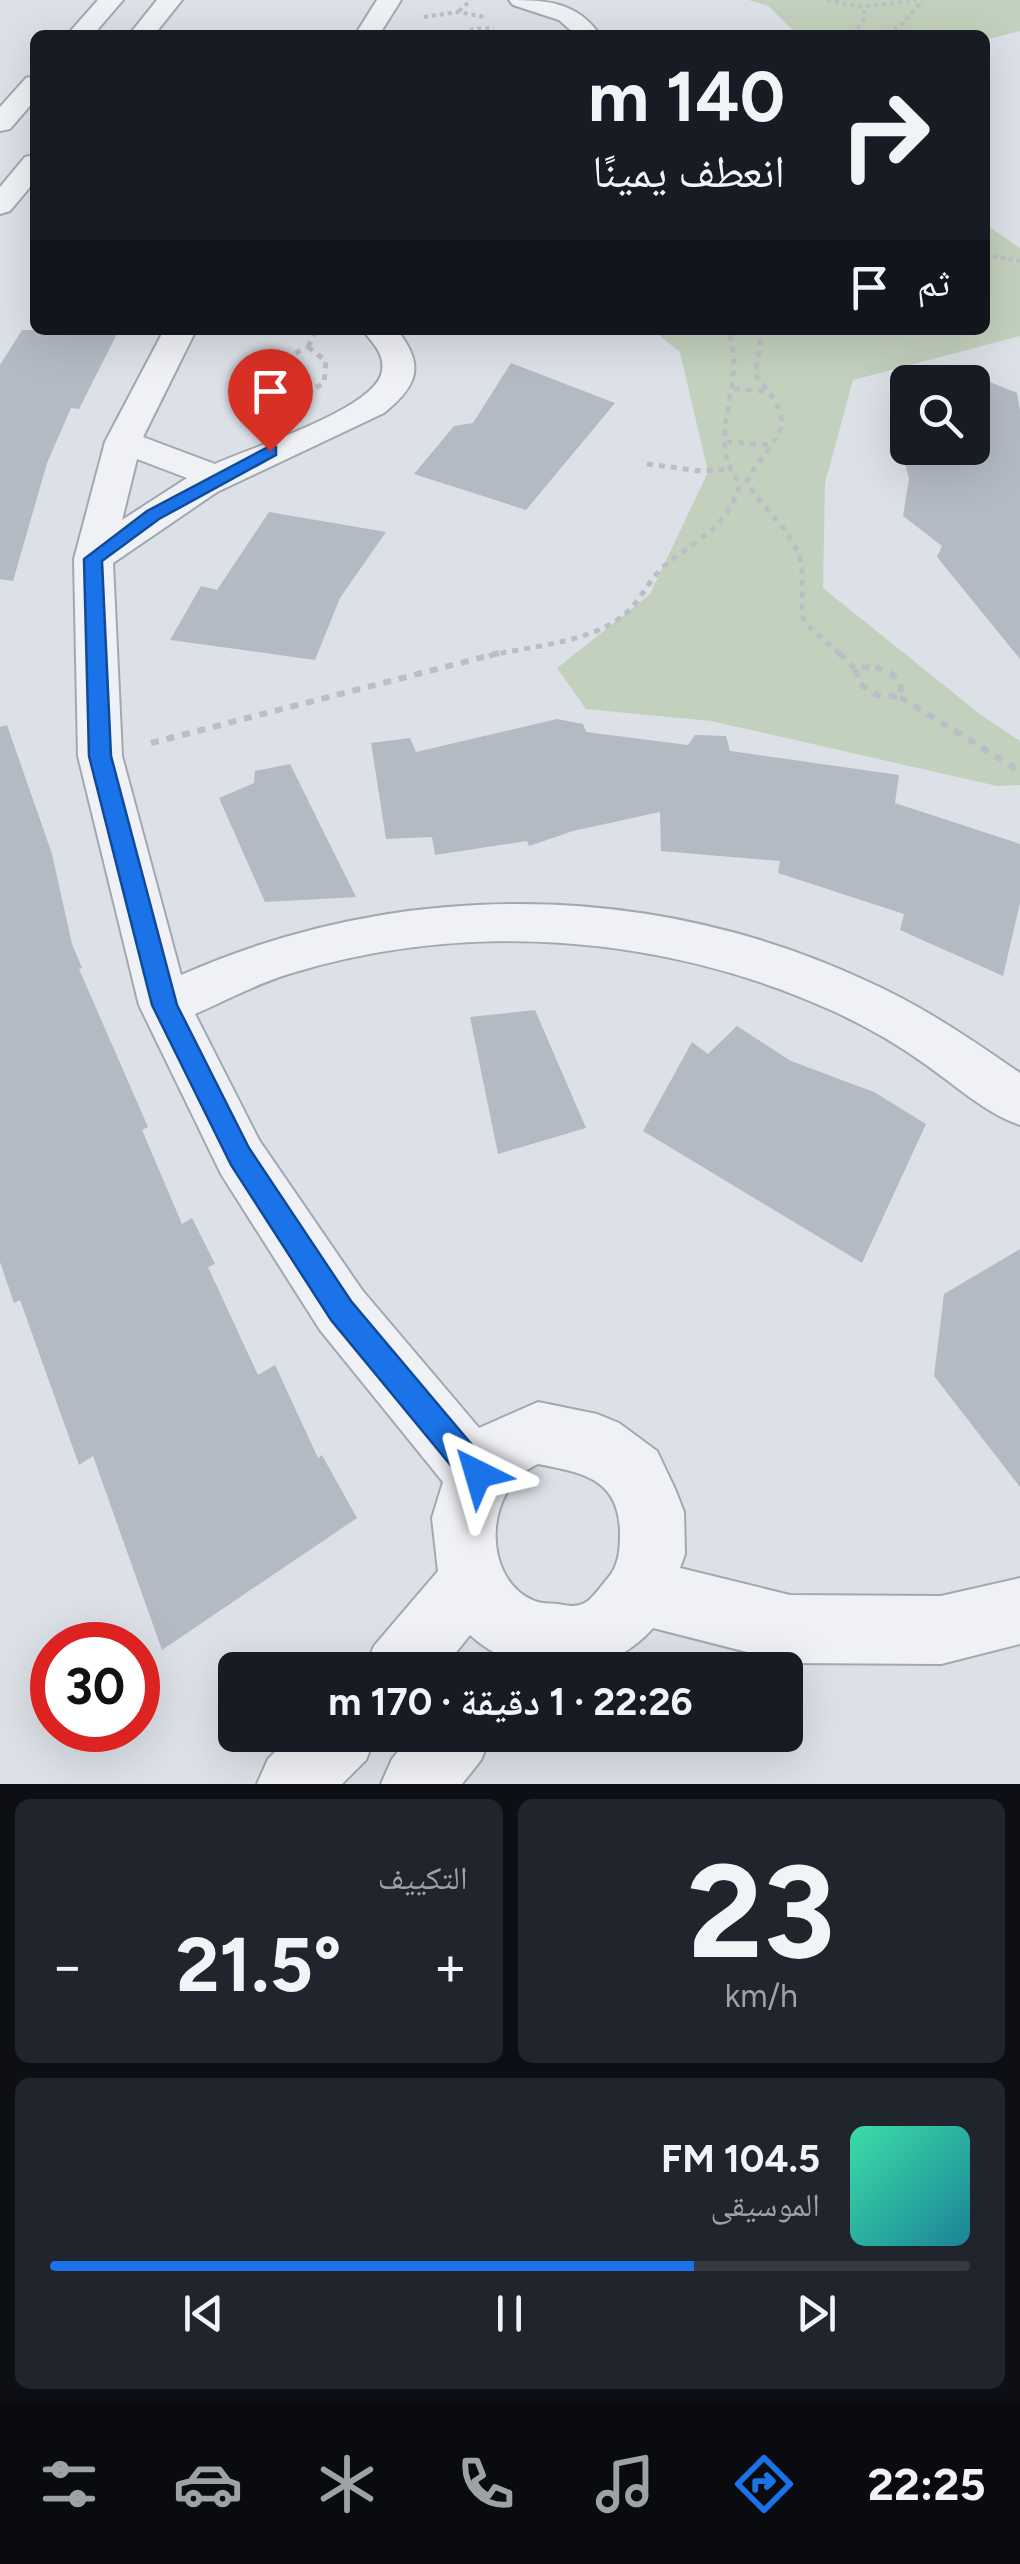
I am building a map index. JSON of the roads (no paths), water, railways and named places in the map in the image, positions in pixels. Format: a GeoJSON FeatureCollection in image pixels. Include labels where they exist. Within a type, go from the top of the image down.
{"type":"FeatureCollection","features":[{"type":"Feature","properties":{"kind":"street"},"geometry":{"type":"LineString","coordinates":[[83,30],[110,0]]}},
{"type":"Feature","properties":{"kind":"street"},"geometry":{"type":"LineString","coordinates":[[145,30],[170,0]]}},
{"type":"Feature","properties":{"kind":"street"},"geometry":{"type":"LineString","coordinates":[[370,30],[389,0]]}},
{"type":"Feature","properties":{"kind":"street"},"geometry":{"type":"LineString","coordinates":[[521,0],[558,10],[578,20],[585,30]]}},
{"type":"Feature","properties":{"kind":"street"},"geometry":{"type":"LineString","coordinates":[[0,123],[30,90]]}},
{"type":"Feature","properties":{"kind":"street"},"geometry":{"type":"LineString","coordinates":[[0,205],[30,169]]}},
{"type":"Feature","properties":{"kind":"street"},"geometry":{"type":"LineString","coordinates":[[177,335],[123,442],[93,559],[100,756],[164,1005],[240,1157],[341,1310],[478,1474]]}},
{"type":"Feature","properties":{"kind":"street"},"geometry":{"type":"LineString","coordinates":[[93,559],[153,515],[216,477],[360,414],[388,394],[400,370],[396,346],[385,335]]}},
{"type":"Feature","properties":{"kind":"street"},"geometry":{"type":"LineString","coordinates":[[123,442],[216,477]]}},
{"type":"Feature","properties":{"kind":"street"},"geometry":{"type":"LineString","coordinates":[[164,1005],[295,952],[428,924],[562,920],[696,939],[828,984],[957,1052],[1020,1102]]}},
{"type":"Feature","properties":{"kind":"street"},"geometry":{"type":"LineString","coordinates":[[528,1652],[514,1628],[489,1608],[472,1581],[462,1545],[464,1508],[478,1474],[505,1448],[538,1432],[574,1433],[609,1448],[637,1476],[653,1512],[655,1552],[642,1592],[617,1621],[539,1652]]}},
{"type":"Feature","properties":{"kind":"street"},"geometry":{"type":"LineString","coordinates":[[413,1652],[472,1581]]}},
{"type":"Feature","properties":{"kind":"street"},"geometry":{"type":"LineString","coordinates":[[642,1592],[790,1629],[940,1630],[1020,1611]]}},
{"type":"Feature","properties":{"kind":"street"},"geometry":{"type":"LineString","coordinates":[[293,1784],[324,1752]]}},
{"type":"Feature","properties":{"kind":"street"},"geometry":{"type":"LineString","coordinates":[[417,1784],[442,1752]]}}]}
